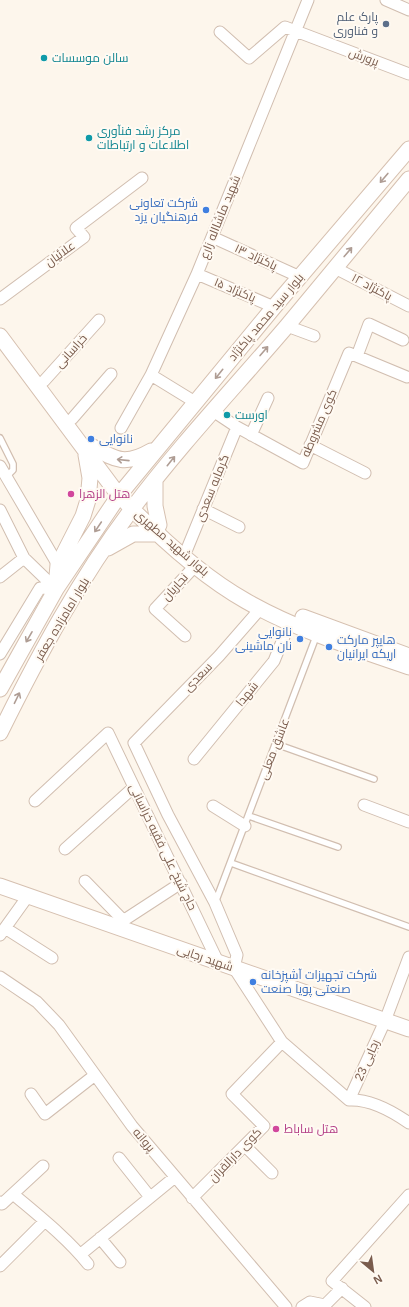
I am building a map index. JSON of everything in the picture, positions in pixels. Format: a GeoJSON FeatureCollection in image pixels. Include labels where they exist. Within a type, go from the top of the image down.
{"type":"FeatureCollection","features":[{"type":"Feature","properties":{"kind":"main road","name":"بلوار سید محمد پاکنژاد"},"geometry":{"type":"LineString","coordinates":[[122,491],[274,307],[409,149]]}},
{"type":"Feature","properties":{"kind":"main road","name":"بلوار سید محمد پاکنژاد"},"geometry":{"type":"LineString","coordinates":[[135,506],[212,411],[287,326],[409,179]]}},
{"type":"Feature","properties":{"kind":"main road"},"geometry":{"type":"LineString","coordinates":[[289,290],[307,302]]}},
{"type":"Feature","properties":{"kind":"main road","name":"بلوار شهید مطهری"},"geometry":{"type":"LineString","coordinates":[[0,326],[72,419],[87,445]]}},
{"type":"Feature","properties":{"kind":"main road","name":"بلوار شهید مطهری"},"geometry":{"type":"LineString","coordinates":[[0,336],[122,491],[195,566],[245,601],[317,634],[409,667]]}},
{"type":"Feature","properties":{"kind":"main road"},"geometry":{"type":"LineString","coordinates":[[87,445],[108,457],[124,461],[140,458],[156,449]]}},
{"type":"Feature","properties":{"kind":"main road"},"geometry":{"type":"LineString","coordinates":[[56,589],[58,565],[83,516],[88,500],[90,478],[87,445]]}},
{"type":"Feature","properties":{"kind":"main road"},"geometry":{"type":"LineString","coordinates":[[102,552],[133,534],[159,530],[155,506],[155,481]]}},
{"type":"Feature","properties":{"kind":"main road","name":"بلوار امامزاده جعفر"},"geometry":{"type":"LineString","coordinates":[[0,689],[56,589],[122,491]]}},
{"type":"Feature","properties":{"kind":"main road","name":"بلوار امامزاده جعفر"},"geometry":{"type":"LineString","coordinates":[[0,733],[26,681],[102,552],[135,506]]}},
{"type":"Feature","properties":{"kind":"main road","name":"بلوار شهید مطهری"},"geometry":{"type":"LineString","coordinates":[[159,530],[242,589],[257,597],[324,626],[409,656]]}},
{"type":"Feature","properties":{"kind":"main road","name":"شهید رجایی"},"geometry":{"type":"LineString","coordinates":[[0,886],[28,896],[119,923],[234,968],[409,1029]]}},
{"type":"Feature","properties":{"kind":"street","name":"شهید ماشااله زارع"},"geometry":{"type":"LineString","coordinates":[[121,428],[151,375],[197,274],[308,0]]}},
{"type":"Feature","properties":{"kind":"street"},"geometry":{"type":"LineString","coordinates":[[386,0],[409,10]]}},
{"type":"Feature","properties":{"kind":"street"},"geometry":{"type":"LineString","coordinates":[[220,32],[249,58],[285,27],[296,31]]}},
{"type":"Feature","properties":{"kind":"street","name":"پرورش"},"geometry":{"type":"LineString","coordinates":[[296,31],[409,74]]}},
{"type":"Feature","properties":{"kind":"street","name":"علائیان"},"geometry":{"type":"LineString","coordinates":[[0,299],[84,237],[76,228],[142,178]]}},
{"type":"Feature","properties":{"kind":"street","name":"پاکنژاد ۱۳"},"geometry":{"type":"LineString","coordinates":[[212,236],[300,277]]}},
{"type":"Feature","properties":{"kind":"street","name":"پاکنژاد ۱۲"},"geometry":{"type":"LineString","coordinates":[[335,268],[408,302]]}},
{"type":"Feature","properties":{"kind":"street","name":"پاکنژاد ۱۵"},"geometry":{"type":"LineString","coordinates":[[197,274],[274,307]]}},
{"type":"Feature","properties":{"kind":"street","name":"خراسانی"},"geometry":{"type":"LineString","coordinates":[[44,381],[99,320]]}},
{"type":"Feature","properties":{"kind":"street","name":"کوی مشروطه"},"geometry":{"type":"LineString","coordinates":[[212,411],[237,427],[303,463],[310,445],[369,324],[403,340]]}},
{"type":"Feature","properties":{"kind":"street"},"geometry":{"type":"LineString","coordinates":[[287,326],[314,336]]}},
{"type":"Feature","properties":{"kind":"street"},"geometry":{"type":"LineString","coordinates":[[353,355],[407,377]]}},
{"type":"Feature","properties":{"kind":"street"},"geometry":{"type":"LineString","coordinates":[[72,419],[111,374]]}},
{"type":"Feature","properties":{"kind":"street"},"geometry":{"type":"LineString","coordinates":[[151,375],[196,402]]}},
{"type":"Feature","properties":{"kind":"street"},"geometry":{"type":"LineString","coordinates":[[251,435],[268,398]]}},
{"type":"Feature","properties":{"kind":"street","name":"گرمابه سعدی"},"geometry":{"type":"LineString","coordinates":[[187,549],[237,427]]}},
{"type":"Feature","properties":{"kind":"street"},"geometry":{"type":"LineString","coordinates":[[310,445],[365,473]]}},
{"type":"Feature","properties":{"kind":"street"},"geometry":{"type":"LineString","coordinates":[[0,466],[58,565]]}},
{"type":"Feature","properties":{"kind":"street"},"geometry":{"type":"LineString","coordinates":[[203,509],[239,527]]}},
{"type":"Feature","properties":{"kind":"street"},"geometry":{"type":"LineString","coordinates":[[0,510],[24,558],[56,589]]}},
{"type":"Feature","properties":{"kind":"street"},"geometry":{"type":"LineString","coordinates":[[0,577],[24,558]]}},
{"type":"Feature","properties":{"kind":"street","name":"نجاریان"},"geometry":{"type":"LineString","coordinates":[[185,636],[155,609],[195,566]]}},
{"type":"Feature","properties":{"kind":"street"},"geometry":{"type":"LineString","coordinates":[[0,654],[40,588],[56,589]]}},
{"type":"Feature","properties":{"kind":"street","name":"سعدی"},"geometry":{"type":"LineString","coordinates":[[134,743],[218,656],[261,608]]}},
{"type":"Feature","properties":{"kind":"street","name":"شهدا"},"geometry":{"type":"LineString","coordinates":[[194,760],[274,661],[290,622]]}},
{"type":"Feature","properties":{"kind":"street","name":"حاج شیخ علی فقیه خراسانی"},"geometry":{"type":"LineString","coordinates":[[35,801],[108,733],[218,962]]}},
{"type":"Feature","properties":{"kind":"street","name":"حاج شیخ علی فقیه خراسانی"},"geometry":{"type":"LineString","coordinates":[[134,743],[168,815],[215,903],[237,955],[234,968]]}},
{"type":"Feature","properties":{"kind":"street"},"geometry":{"type":"LineString","coordinates":[[65,850],[134,787]]}},
{"type":"Feature","properties":{"kind":"street"},"geometry":{"type":"LineString","coordinates":[[364,805],[409,822]]}},
{"type":"Feature","properties":{"kind":"street"},"geometry":{"type":"LineString","coordinates":[[213,806],[247,821]]}},
{"type":"Feature","properties":{"kind":"street"},"geometry":{"type":"LineString","coordinates":[[85,881],[119,923],[181,883]]}},
{"type":"Feature","properties":{"kind":"street"},"geometry":{"type":"LineString","coordinates":[[28,896],[3,932],[52,958]]}},
{"type":"Feature","properties":{"kind":"street"},"geometry":{"type":"LineString","coordinates":[[385,1021],[409,957]]}},
{"type":"Feature","properties":{"kind":"street"},"geometry":{"type":"LineString","coordinates":[[234,968],[282,1042],[348,1100],[360,1100],[373,1104],[409,1123]]}},
{"type":"Feature","properties":{"kind":"street","name":"پروانه"},"geometry":{"type":"LineString","coordinates":[[0,977],[43,1008],[59,1025],[132,1126],[286,1307]]}},
{"type":"Feature","properties":{"kind":"street","name":"رجایی 23"},"geometry":{"type":"LineString","coordinates":[[348,1100],[385,1021]]}},
{"type":"Feature","properties":{"kind":"street","name":"کوی دارالقران"},"geometry":{"type":"LineString","coordinates":[[192,1198],[264,1126],[232,1094],[282,1042]]}},
{"type":"Feature","properties":{"kind":"street"},"geometry":{"type":"LineString","coordinates":[[31,1094],[45,1114],[95,1075]]}},
{"type":"Feature","properties":{"kind":"street"},"geometry":{"type":"LineString","coordinates":[[245,1146],[272,1173]]}},
{"type":"Feature","properties":{"kind":"street"},"geometry":{"type":"LineString","coordinates":[[119,1158],[150,1197]]}},
{"type":"Feature","properties":{"kind":"street"},"geometry":{"type":"LineString","coordinates":[[0,1202],[2,1204],[43,1166]]}},
{"type":"Feature","properties":{"kind":"street"},"geometry":{"type":"LineString","coordinates":[[81,1254],[175,1177]]}},
{"type":"Feature","properties":{"kind":"street"},"geometry":{"type":"LineString","coordinates":[[13,1194],[81,1254],[88,1264]]}},
{"type":"Feature","properties":{"kind":"street"},"geometry":{"type":"LineString","coordinates":[[364,1307],[332,1281],[409,1195]]}},
{"type":"Feature","properties":{"kind":"street"},"geometry":{"type":"LineString","coordinates":[[0,1266],[45,1221]]}},
{"type":"Feature","properties":{"kind":"street"},"geometry":{"type":"LineString","coordinates":[[100,1238],[120,1262]]}},
{"type":"Feature","properties":{"kind":"street"},"geometry":{"type":"LineString","coordinates":[[302,1307],[310,1302],[324,1305],[342,1288]]}},
{"type":"Feature","properties":{"kind":"lane"},"geometry":{"type":"LineString","coordinates":[[0,438],[13,464],[13,470],[6,477]]}},
{"type":"Feature","properties":{"kind":"lane","name":"عاشق معلی"},"geometry":{"type":"LineString","coordinates":[[215,903],[317,634]]}},
{"type":"Feature","properties":{"kind":"lane"},"geometry":{"type":"LineString","coordinates":[[276,744],[374,779]]}},
{"type":"Feature","properties":{"kind":"lane"},"geometry":{"type":"LineString","coordinates":[[247,821],[338,847]]}},
{"type":"Feature","properties":{"kind":"lane"},"geometry":{"type":"LineString","coordinates":[[231,863],[409,927]]}},
{"type":"Feature","properties":{"kind":"place","name":"پارک علم و فناوری"},"geometry":{"type":"Point","coordinates":[386,24]}},
{"type":"Feature","properties":{"kind":"place","name":"سالن موسسات"},"geometry":{"type":"Point","coordinates":[44,58]}},
{"type":"Feature","properties":{"kind":"place","name":"مرکز رشد فنآوری اطلاعات و ارتباطات"},"geometry":{"type":"Point","coordinates":[89,138]}},
{"type":"Feature","properties":{"kind":"place","name":"شرکت تعاونی فرهنگیان یزد"},"geometry":{"type":"Point","coordinates":[206,210]}},
{"type":"Feature","properties":{"kind":"place","name":"اورست"},"geometry":{"type":"Point","coordinates":[227,415]}},
{"type":"Feature","properties":{"kind":"place","name":"نانوایی"},"geometry":{"type":"Point","coordinates":[91,439]}},
{"type":"Feature","properties":{"kind":"place","name":"هتل الزهرا"},"geometry":{"type":"Point","coordinates":[71,494]}},
{"type":"Feature","properties":{"kind":"place","name":"نانوایی نان ماشینی"},"geometry":{"type":"Point","coordinates":[300,639]}},
{"type":"Feature","properties":{"kind":"place","name":"هایپر مارکت اریکه ایرانیان"},"geometry":{"type":"Point","coordinates":[329,647]}},
{"type":"Feature","properties":{"kind":"place","name":"شرکت تجهیزات آشپزخانه صنعتی پویا صنعت"},"geometry":{"type":"Point","coordinates":[253,982]}},
{"type":"Feature","properties":{"kind":"place","name":"هتل ساباط"},"geometry":{"type":"Point","coordinates":[276,1129]}}]}
